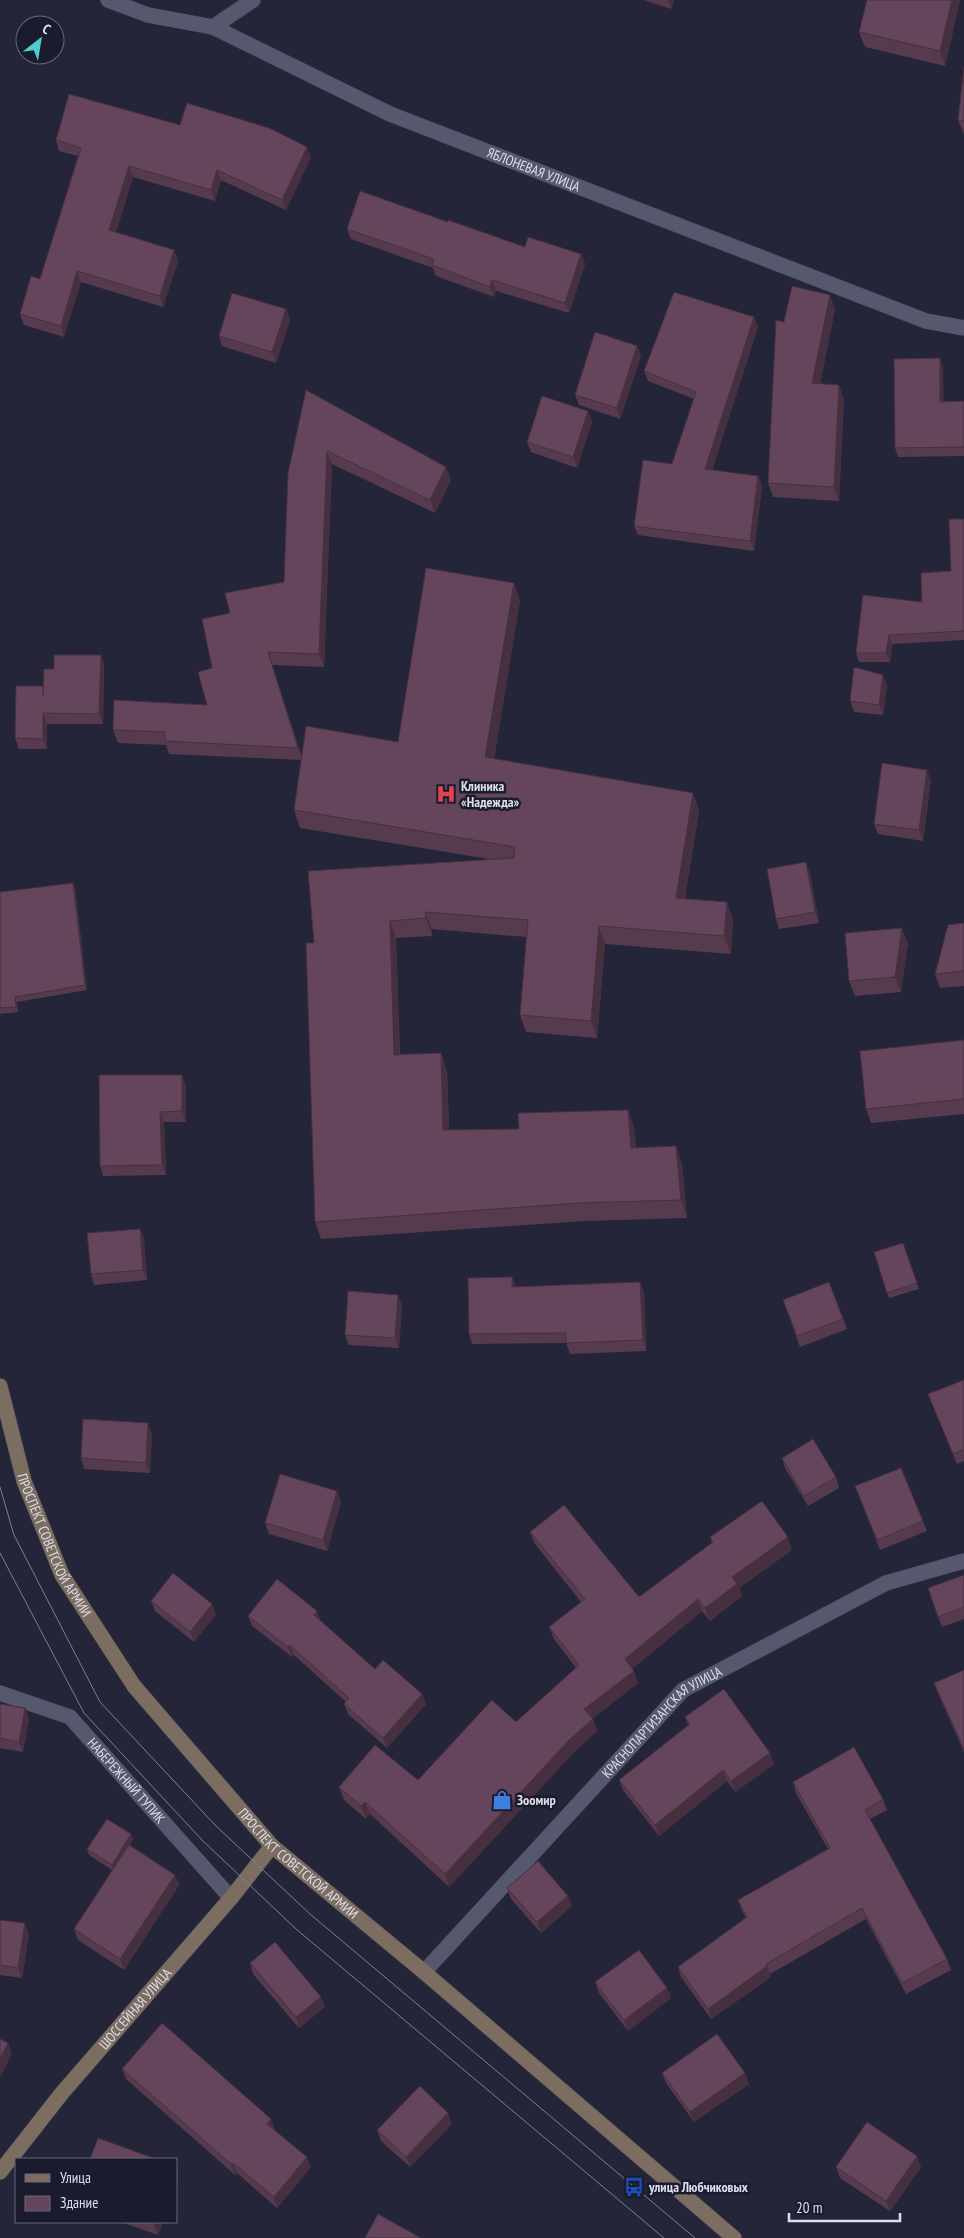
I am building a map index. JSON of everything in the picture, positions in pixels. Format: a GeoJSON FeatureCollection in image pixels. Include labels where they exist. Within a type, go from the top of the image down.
{"type":"FeatureCollection","features":[{"type":"Feature","properties":{"kind":"main road","name":"ПРОСПЕКТ СОВЕТСКОЙ АРМИИ"},"geometry":{"type":"LineString","coordinates":[[0,1386],[24,1481],[62,1575],[134,1686],[272,1846],[424,1972],[734,2238]]}},
{"type":"Feature","properties":{"kind":"main road","name":"ШОССЕЙНАЯ УЛИЦА"},"geometry":{"type":"LineString","coordinates":[[0,2172],[62,2093],[232,1898],[272,1846]]}},
{"type":"Feature","properties":{"kind":"street","name":"ЯБЛОНЕВАЯ УЛИЦА"},"geometry":{"type":"LineString","coordinates":[[108,0],[148,15],[213,27],[390,114],[926,321],[964,328]]}},
{"type":"Feature","properties":{"kind":"street"},"geometry":{"type":"LineString","coordinates":[[213,27],[252,0]]}},
{"type":"Feature","properties":{"kind":"street","name":"КРАСНОПАРТИЗАНСКАЯ УЛИЦА"},"geometry":{"type":"LineString","coordinates":[[424,1972],[683,1690],[886,1584],[964,1561]]}},
{"type":"Feature","properties":{"kind":"street","name":"НАБЕРЕЖНЫЙ ТУПИК"},"geometry":{"type":"LineString","coordinates":[[0,1693],[70,1718],[232,1898]]}},
{"type":"Feature","properties":{"kind":"building"},"geometry":{"type":"Polygon","coordinates":[[[867,0],[952,0],[940,51],[859,32],[867,0]]]}},
{"type":"Feature","properties":{"kind":"building"},"geometry":{"type":"Polygon","coordinates":[[[964,67],[964,121],[958,120],[964,67]]]}},
{"type":"Feature","properties":{"kind":"building"},"geometry":{"type":"Polygon","coordinates":[[[69,94],[180,125],[187,103],[269,128],[307,147],[282,200],[217,170],[211,190],[129,166],[109,230],[174,250],[160,296],[77,271],[61,326],[20,314],[31,276],[40,279],[81,148],[56,140],[69,94]]]}},
{"type":"Feature","properties":{"kind":"building"},"geometry":{"type":"Polygon","coordinates":[[[360,191],[525,247],[528,237],[581,254],[565,303],[492,280],[490,287],[432,265],[434,259],[347,229],[360,191]]]}},
{"type":"Feature","properties":{"kind":"building"},"geometry":{"type":"Polygon","coordinates":[[[792,286],[830,295],[812,383],[839,385],[834,487],[768,483],[776,320],[784,322],[792,286]]]}},
{"type":"Feature","properties":{"kind":"building"},"geometry":{"type":"Polygon","coordinates":[[[674,292],[754,317],[705,469],[758,476],[750,541],[634,526],[643,460],[672,464],[696,392],[644,371],[674,292]]]}},
{"type":"Feature","properties":{"kind":"building"},"geometry":{"type":"Polygon","coordinates":[[[232,293],[286,309],[272,352],[219,336],[232,293]]]}},
{"type":"Feature","properties":{"kind":"building"},"geometry":{"type":"Polygon","coordinates":[[[595,332],[637,346],[617,408],[575,395],[595,332]]]}},
{"type":"Feature","properties":{"kind":"building"},"geometry":{"type":"Polygon","coordinates":[[[940,358],[940,402],[964,401],[964,447],[895,448],[894,359],[940,358]]]}},
{"type":"Feature","properties":{"kind":"building"},"geometry":{"type":"Polygon","coordinates":[[[306,390],[446,467],[430,500],[327,451],[319,654],[268,652],[298,748],[165,741],[165,732],[113,730],[114,700],[207,705],[198,672],[212,668],[202,619],[230,613],[225,593],[284,582],[288,473],[306,390]]]}},
{"type":"Feature","properties":{"kind":"building"},"geometry":{"type":"Polygon","coordinates":[[[542,396],[588,411],[573,457],[527,442],[542,396]]]}},
{"type":"Feature","properties":{"kind":"building"},"geometry":{"type":"Polygon","coordinates":[[[949,519],[964,519],[964,631],[889,635],[886,653],[856,653],[863,595],[922,602],[921,573],[951,571],[949,519]]]}},
{"type":"Feature","properties":{"kind":"building"},"geometry":{"type":"Polygon","coordinates":[[[426,568],[514,583],[485,757],[693,793],[676,898],[727,902],[724,936],[599,926],[591,1021],[520,1015],[528,920],[425,912],[426,918],[390,921],[394,1055],[441,1053],[443,1130],[519,1129],[518,1113],[628,1110],[631,1148],[676,1146],[681,1200],[578,1203],[315,1222],[306,943],[314,943],[308,871],[514,858],[515,847],[294,810],[306,726],[398,742],[426,568]]]}},
{"type":"Feature","properties":{"kind":"building"},"geometry":{"type":"Polygon","coordinates":[[[54,655],[101,655],[99,714],[43,713],[43,739],[15,738],[16,686],[43,686],[43,695],[44,669],[54,669],[54,655]]]}},
{"type":"Feature","properties":{"kind":"building"},"geometry":{"type":"Polygon","coordinates":[[[854,667],[883,675],[879,705],[850,701],[854,667]]]}},
{"type":"Feature","properties":{"kind":"building"},"geometry":{"type":"Polygon","coordinates":[[[882,763],[927,770],[919,830],[874,824],[882,763]]]}},
{"type":"Feature","properties":{"kind":"building"},"geometry":{"type":"Polygon","coordinates":[[[806,862],[815,912],[776,919],[767,869],[806,862]]]}},
{"type":"Feature","properties":{"kind":"building"},"geometry":{"type":"Polygon","coordinates":[[[73,883],[85,985],[15,997],[16,1007],[0,1008],[0,892],[73,883]]]}},
{"type":"Feature","properties":{"kind":"building"},"geometry":{"type":"Polygon","coordinates":[[[964,923],[964,971],[935,974],[948,925],[964,923]]]}},
{"type":"Feature","properties":{"kind":"building"},"geometry":{"type":"Polygon","coordinates":[[[902,928],[895,977],[849,981],[845,933],[902,928]]]}},
{"type":"Feature","properties":{"kind":"building"},"geometry":{"type":"Polygon","coordinates":[[[964,1040],[964,1099],[866,1109],[860,1051],[964,1040]]]}},
{"type":"Feature","properties":{"kind":"building"},"geometry":{"type":"Polygon","coordinates":[[[99,1075],[182,1075],[182,1111],[160,1112],[162,1165],[100,1166],[99,1075]]]}},
{"type":"Feature","properties":{"kind":"building"},"geometry":{"type":"Polygon","coordinates":[[[140,1229],[143,1270],[91,1274],[87,1233],[140,1229]]]}},
{"type":"Feature","properties":{"kind":"building"},"geometry":{"type":"Polygon","coordinates":[[[903,1243],[917,1283],[887,1293],[874,1252],[903,1243]]]}},
{"type":"Feature","properties":{"kind":"building"},"geometry":{"type":"Polygon","coordinates":[[[512,1277],[512,1287],[640,1282],[643,1340],[566,1343],[566,1333],[469,1334],[468,1278],[512,1277]]]}},
{"type":"Feature","properties":{"kind":"building"},"geometry":{"type":"Polygon","coordinates":[[[829,1282],[843,1319],[797,1336],[783,1300],[829,1282]]]}},
{"type":"Feature","properties":{"kind":"building"},"geometry":{"type":"Polygon","coordinates":[[[348,1291],[398,1295],[395,1338],[345,1335],[348,1291]]]}},
{"type":"Feature","properties":{"kind":"building"},"geometry":{"type":"Polygon","coordinates":[[[964,1380],[964,1449],[953,1454],[928,1394],[964,1380]]]}},
{"type":"Feature","properties":{"kind":"building"},"geometry":{"type":"Polygon","coordinates":[[[83,1419],[148,1423],[146,1463],[81,1458],[83,1419]]]}},
{"type":"Feature","properties":{"kind":"building"},"geometry":{"type":"Polygon","coordinates":[[[813,1439],[836,1477],[804,1496],[782,1458],[813,1439]]]}},
{"type":"Feature","properties":{"kind":"building"},"geometry":{"type":"Polygon","coordinates":[[[901,1468],[923,1521],[877,1540],[855,1486],[901,1468]]]}},
{"type":"Feature","properties":{"kind":"building"},"geometry":{"type":"Polygon","coordinates":[[[280,1474],[337,1491],[323,1540],[265,1523],[280,1474]]]}},
{"type":"Feature","properties":{"kind":"building"},"geometry":{"type":"Polygon","coordinates":[[[762,1501],[788,1537],[732,1577],[737,1584],[705,1608],[698,1599],[625,1659],[634,1671],[584,1709],[593,1719],[570,1739],[445,1874],[365,1802],[361,1806],[339,1787],[375,1745],[418,1780],[492,1700],[516,1722],[579,1665],[549,1627],[585,1599],[530,1532],[564,1505],[639,1597],[713,1542],[710,1537],[762,1501]]]}},
{"type":"Feature","properties":{"kind":"building"},"geometry":{"type":"Polygon","coordinates":[[[173,1573],[212,1604],[190,1632],[151,1601],[173,1573]]]}},
{"type":"Feature","properties":{"kind":"building"},"geometry":{"type":"Polygon","coordinates":[[[964,1575],[964,1607],[938,1617],[928,1588],[964,1575]]]}},
{"type":"Feature","properties":{"kind":"building"},"geometry":{"type":"Polygon","coordinates":[[[277,1579],[317,1611],[314,1615],[375,1669],[383,1660],[422,1694],[383,1738],[344,1704],[349,1698],[290,1645],[288,1647],[248,1616],[277,1579]]]}},
{"type":"Feature","properties":{"kind":"building"},"geometry":{"type":"Polygon","coordinates":[[[964,1670],[964,1749],[934,1683],[964,1670]]]}},
{"type":"Feature","properties":{"kind":"building"},"geometry":{"type":"Polygon","coordinates":[[[724,1689],[770,1753],[731,1781],[723,1770],[655,1825],[619,1780],[690,1724],[685,1717],[724,1689]]]}},
{"type":"Feature","properties":{"kind":"building"},"geometry":{"type":"Polygon","coordinates":[[[0,1704],[25,1708],[19,1742],[0,1738],[0,1704]]]}},
{"type":"Feature","properties":{"kind":"building"},"geometry":{"type":"Polygon","coordinates":[[[854,1747],[883,1799],[865,1810],[947,1959],[902,1983],[862,1908],[766,1964],[767,1966],[708,2009],[678,1967],[747,1917],[738,1900],[830,1848],[793,1782],[854,1747]]]}},
{"type":"Feature","properties":{"kind":"building"},"geometry":{"type":"Polygon","coordinates":[[[107,1819],[131,1834],[112,1865],[87,1849],[107,1819]]]}},
{"type":"Feature","properties":{"kind":"building"},"geometry":{"type":"Polygon","coordinates":[[[129,1845],[175,1875],[120,1959],[74,1929],[129,1845]]]}},
{"type":"Feature","properties":{"kind":"building"},"geometry":{"type":"Polygon","coordinates":[[[538,1861],[568,1896],[537,1922],[507,1888],[538,1861]]]}},
{"type":"Feature","properties":{"kind":"building"},"geometry":{"type":"Polygon","coordinates":[[[0,1920],[25,1923],[18,1968],[0,1965],[0,1920]]]}},
{"type":"Feature","properties":{"kind":"building"},"geometry":{"type":"Polygon","coordinates":[[[275,1942],[321,1997],[296,2017],[250,1963],[275,1942]]]}},
{"type":"Feature","properties":{"kind":"building"},"geometry":{"type":"Polygon","coordinates":[[[639,1950],[667,1988],[624,2020],[595,1982],[639,1950]]]}},
{"type":"Feature","properties":{"kind":"building"},"geometry":{"type":"Polygon","coordinates":[[[162,2023],[271,2119],[267,2124],[307,2157],[274,2197],[233,2163],[231,2164],[122,2069],[162,2023]]]}},
{"type":"Feature","properties":{"kind":"building"},"geometry":{"type":"Polygon","coordinates":[[[717,2034],[745,2073],[690,2112],[662,2073],[717,2034]]]}},
{"type":"Feature","properties":{"kind":"building"},"geometry":{"type":"Polygon","coordinates":[[[0,2039],[8,2043],[0,2059],[0,2039]]]}},
{"type":"Feature","properties":{"kind":"building"},"geometry":{"type":"Polygon","coordinates":[[[420,2086],[448,2113],[406,2157],[377,2130],[420,2086]]]}},
{"type":"Feature","properties":{"kind":"building"},"geometry":{"type":"Polygon","coordinates":[[[867,2122],[917,2156],[886,2201],[836,2167],[867,2122]]]}},
{"type":"Feature","properties":{"kind":"building"},"geometry":{"type":"Polygon","coordinates":[[[98,2138],[153,2158],[90,2158],[98,2138]]]}},
{"type":"Feature","properties":{"kind":"building"},"geometry":{"type":"Polygon","coordinates":[[[378,2214],[421,2238],[365,2238],[378,2214]]]}},
{"type":"Feature","properties":{"kind":"tram line"},"geometry":{"type":"LineString","coordinates":[[0,1487],[14,1535],[100,1702],[216,1826],[310,1914],[695,2238]]}},
{"type":"Feature","properties":{"kind":"tram line"},"geometry":{"type":"LineString","coordinates":[[0,1553],[84,1713],[202,1840],[296,1929],[664,2238]]}},
{"type":"Feature","properties":{"kind":"place","name":"Клиника «Надежда»"},"geometry":{"type":"Point","coordinates":[446,794]}},
{"type":"Feature","properties":{"kind":"place","name":"Зоомир"},"geometry":{"type":"Point","coordinates":[502,1800]}},
{"type":"Feature","properties":{"kind":"place","name":"улица Любчиковых"},"geometry":{"type":"Point","coordinates":[634,2187]}}]}
